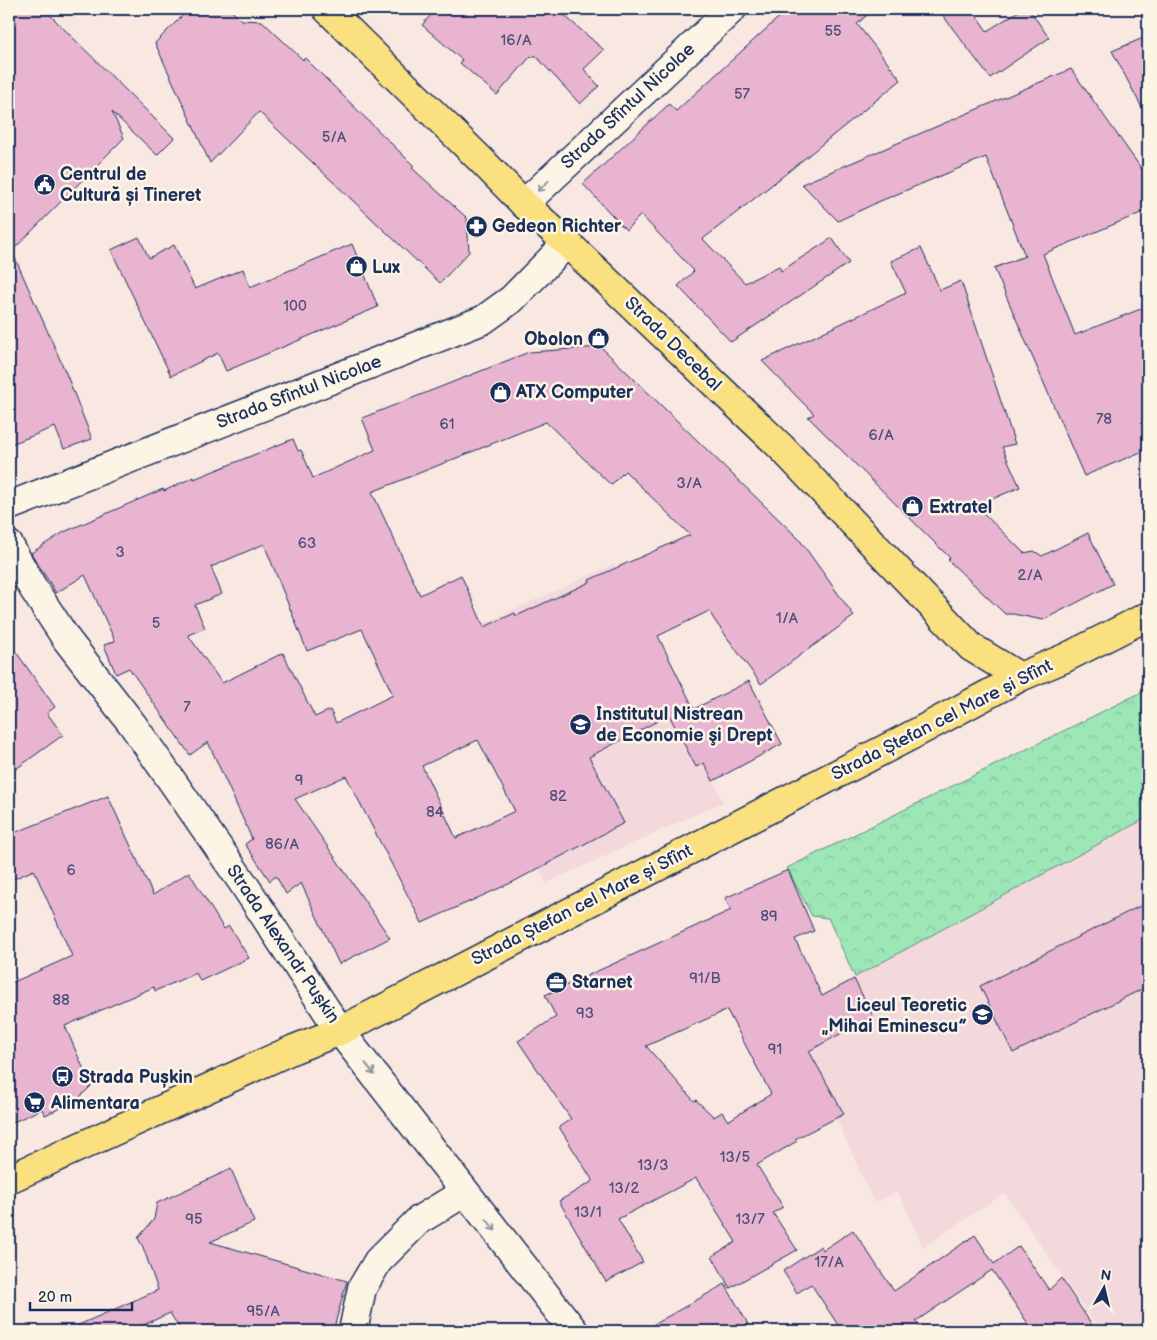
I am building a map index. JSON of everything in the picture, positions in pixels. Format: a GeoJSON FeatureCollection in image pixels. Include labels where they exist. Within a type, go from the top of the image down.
{"type":"FeatureCollection","features":[{"type":"Feature","properties":{"kind":"main road","name":"Strada Decebal"},"geometry":{"type":"LineString","coordinates":[[327,9],[524,204],[781,446],[971,647],[1020,677]]}},
{"type":"Feature","properties":{"kind":"main road","name":"Strada Ștefan cel Mare și Sfînt"},"geometry":{"type":"LineString","coordinates":[[9,1179],[294,1049],[340,1031],[916,733],[1020,677],[1065,658],[1148,616]]}},
{"type":"Feature","properties":{"kind":"street","name":"Strada Sfîntul Nicolae"},"geometry":{"type":"LineString","coordinates":[[524,204],[732,9]]}},
{"type":"Feature","properties":{"kind":"street","name":"Strada Sfîntul Nicolae"},"geometry":{"type":"LineString","coordinates":[[9,506],[483,320],[512,299],[567,243]]}},
{"type":"Feature","properties":{"kind":"street","name":"Strada Alexandr Pușkin"},"geometry":{"type":"LineString","coordinates":[[9,545],[33,588],[68,640],[133,725],[243,883],[340,1031],[574,1331]]}},
{"type":"Feature","properties":{"kind":"street"},"geometry":{"type":"LineString","coordinates":[[353,1331],[362,1288],[378,1261],[419,1220],[466,1192]]}},
{"type":"Feature","properties":{"kind":"shaded area","name":"Institutul Nistrean de Economie şi Drept"},"geometry":{"type":"Polygon","coordinates":[[[614,564],[723,802],[546,883],[437,645],[614,564]]]}},
{"type":"Feature","properties":{"kind":"shaded area","name":"Liceul Teoretic „Mihai Eminescu”"},"geometry":{"type":"Polygon","coordinates":[[[1148,689],[1148,1331],[1100,1331],[1005,1193],[923,1247],[898,1191],[874,1203],[801,1039],[812,1004],[855,977],[828,918],[812,916],[787,868],[1148,689]]]}},
{"type":"Feature","properties":{"kind":"green space"},"geometry":{"type":"Polygon","coordinates":[[[1148,689],[1148,817],[855,977],[828,918],[812,916],[787,868],[1148,689]]]}},
{"type":"Feature","properties":{"kind":"building","name":"Centrul de Cultură și Tineret"},"geometry":{"type":"Polygon","coordinates":[[[9,9],[44,9],[174,138],[157,155],[112,112],[124,138],[12,251],[66,373],[92,439],[64,449],[55,427],[9,445],[9,9]]]}},
{"type":"Feature","properties":{"kind":"building"},"geometry":{"type":"Polygon","coordinates":[[[189,9],[230,9],[241,20],[262,21],[303,60],[305,58],[414,166],[412,168],[467,218],[469,252],[440,283],[259,112],[210,163],[155,43],[189,9]]]}},
{"type":"Feature","properties":{"kind":"building"},"geometry":{"type":"Polygon","coordinates":[[[436,9],[557,9],[604,50],[584,69],[599,86],[580,104],[535,55],[533,58],[531,56],[497,95],[460,63],[462,60],[422,25],[436,9]]]}},
{"type":"Feature","properties":{"kind":"building"},"geometry":{"type":"Polygon","coordinates":[[[788,9],[874,9],[857,24],[901,80],[703,239],[745,283],[779,266],[781,271],[832,238],[849,263],[731,342],[678,286],[694,271],[641,215],[626,230],[583,184],[669,104],[676,111],[788,9]]]}},
{"type":"Feature","properties":{"kind":"building"},"geometry":{"type":"Polygon","coordinates":[[[938,9],[972,9],[987,31],[1022,9],[1029,9],[1049,38],[990,78],[938,9]]]}},
{"type":"Feature","properties":{"kind":"building"},"geometry":{"type":"Polygon","coordinates":[[[1148,36],[1148,119],[1112,51],[1148,36]]]}},
{"type":"Feature","properties":{"kind":"building"},"geometry":{"type":"Polygon","coordinates":[[[1071,69],[1148,178],[1148,210],[1043,254],[1075,335],[1148,306],[1148,449],[1084,476],[994,268],[1025,256],[986,157],[878,202],[838,221],[802,184],[1071,69]]]}},
{"type":"Feature","properties":{"kind":"building"},"geometry":{"type":"Polygon","coordinates":[[[139,237],[149,258],[174,245],[195,289],[243,269],[250,287],[352,244],[378,307],[226,371],[218,353],[171,376],[111,250],[139,237]]]}},
{"type":"Feature","properties":{"kind":"building"},"geometry":{"type":"Polygon","coordinates":[[[921,248],[940,290],[961,281],[1015,444],[1002,447],[1020,487],[976,506],[1024,553],[1034,551],[1042,556],[1088,533],[1113,584],[1043,620],[1005,614],[948,560],[950,558],[808,417],[814,414],[762,361],[906,293],[891,261],[921,248]]]}},
{"type":"Feature","properties":{"kind":"building"},"geometry":{"type":"Polygon","coordinates":[[[601,347],[799,539],[854,616],[761,684],[709,611],[658,636],[694,709],[749,681],[782,744],[713,781],[704,763],[696,767],[669,715],[589,757],[624,823],[513,882],[422,923],[346,776],[295,799],[390,938],[339,964],[301,883],[286,894],[276,876],[270,881],[245,844],[252,839],[208,742],[190,755],[129,668],[116,674],[104,645],[115,641],[85,575],[56,593],[31,553],[64,532],[163,489],[164,491],[194,477],[194,479],[293,439],[298,451],[301,450],[313,478],[375,450],[362,418],[529,352],[601,347]],[[546,422],[372,492],[420,595],[461,575],[484,627],[515,613],[516,616],[590,582],[589,580],[690,535],[625,471],[611,485],[546,422]],[[264,544],[211,567],[222,594],[195,605],[205,628],[188,635],[222,683],[283,653],[315,717],[330,710],[336,723],[393,695],[362,629],[307,651],[264,544]],[[478,740],[422,766],[456,838],[515,811],[478,740]]]}},
{"type":"Feature","properties":{"kind":"building"},"geometry":{"type":"Polygon","coordinates":[[[9,642],[55,707],[47,713],[63,735],[9,774],[9,642]]]}},
{"type":"Feature","properties":{"kind":"building"},"geometry":{"type":"Polygon","coordinates":[[[108,796],[153,895],[189,872],[224,929],[229,926],[249,958],[200,981],[196,973],[155,991],[154,987],[65,1026],[91,1086],[75,1102],[45,1115],[42,1109],[9,1124],[9,984],[72,956],[34,870],[9,881],[9,835],[108,796]]]}},
{"type":"Feature","properties":{"kind":"building"},"geometry":{"type":"Polygon","coordinates":[[[788,870],[814,931],[795,939],[822,996],[854,979],[873,1016],[809,1051],[844,1114],[795,1139],[797,1141],[757,1165],[783,1207],[773,1213],[797,1250],[730,1288],[712,1256],[736,1242],[696,1178],[618,1219],[643,1262],[606,1282],[559,1201],[593,1181],[559,1127],[571,1119],[518,1041],[556,1017],[545,995],[731,910],[725,898],[788,870]],[[727,1010],[646,1046],[694,1101],[696,1100],[714,1117],[722,1112],[728,1121],[771,1094],[727,1010]]]}},
{"type":"Feature","properties":{"kind":"building"},"geometry":{"type":"Polygon","coordinates":[[[1148,902],[1148,986],[1013,1053],[980,986],[1148,902]]]}},
{"type":"Feature","properties":{"kind":"building"},"geometry":{"type":"Polygon","coordinates":[[[231,1169],[254,1222],[210,1242],[347,1281],[333,1331],[181,1331],[170,1313],[130,1331],[65,1331],[158,1290],[138,1238],[154,1219],[157,1203],[231,1169]]]}},
{"type":"Feature","properties":{"kind":"building"},"geometry":{"type":"Polygon","coordinates":[[[853,1230],[894,1291],[975,1235],[994,1264],[1019,1246],[1049,1290],[1061,1278],[1096,1331],[1033,1331],[992,1270],[916,1321],[922,1331],[842,1331],[811,1284],[797,1293],[783,1271],[821,1246],[823,1250],[853,1230]]]}},
{"type":"Feature","properties":{"kind":"building"},"geometry":{"type":"Polygon","coordinates":[[[725,1284],[752,1331],[642,1331],[725,1284]]]}},
{"type":"Feature","properties":{"kind":"place","name":"Centrul de Cultură și Tineret"},"geometry":{"type":"Point","coordinates":[44,184]}},
{"type":"Feature","properties":{"kind":"place","name":"Gedeon Richter"},"geometry":{"type":"Point","coordinates":[476,226]}},
{"type":"Feature","properties":{"kind":"place","name":"Lux"},"geometry":{"type":"Point","coordinates":[356,267]}},
{"type":"Feature","properties":{"kind":"place","name":"Obolon"},"geometry":{"type":"Point","coordinates":[599,339]}},
{"type":"Feature","properties":{"kind":"place","name":"ATX Computer"},"geometry":{"type":"Point","coordinates":[500,392]}},
{"type":"Feature","properties":{"kind":"place","name":"Extratel"},"geometry":{"type":"Point","coordinates":[913,507]}},
{"type":"Feature","properties":{"kind":"place","name":"Institutul Nistrean de Economie şi Drept"},"geometry":{"type":"Point","coordinates":[580,724]}},
{"type":"Feature","properties":{"kind":"place","name":"Starnet"},"geometry":{"type":"Point","coordinates":[556,982]}},
{"type":"Feature","properties":{"kind":"place","name":"Liceul Teoretic „Mihai Eminescu”"},"geometry":{"type":"Point","coordinates":[983,1015]}},
{"type":"Feature","properties":{"kind":"place","name":"Strada Pușkin"},"geometry":{"type":"Point","coordinates":[63,1077]}},
{"type":"Feature","properties":{"kind":"place","name":"Alimentara"},"geometry":{"type":"Point","coordinates":[35,1103]}}]}
